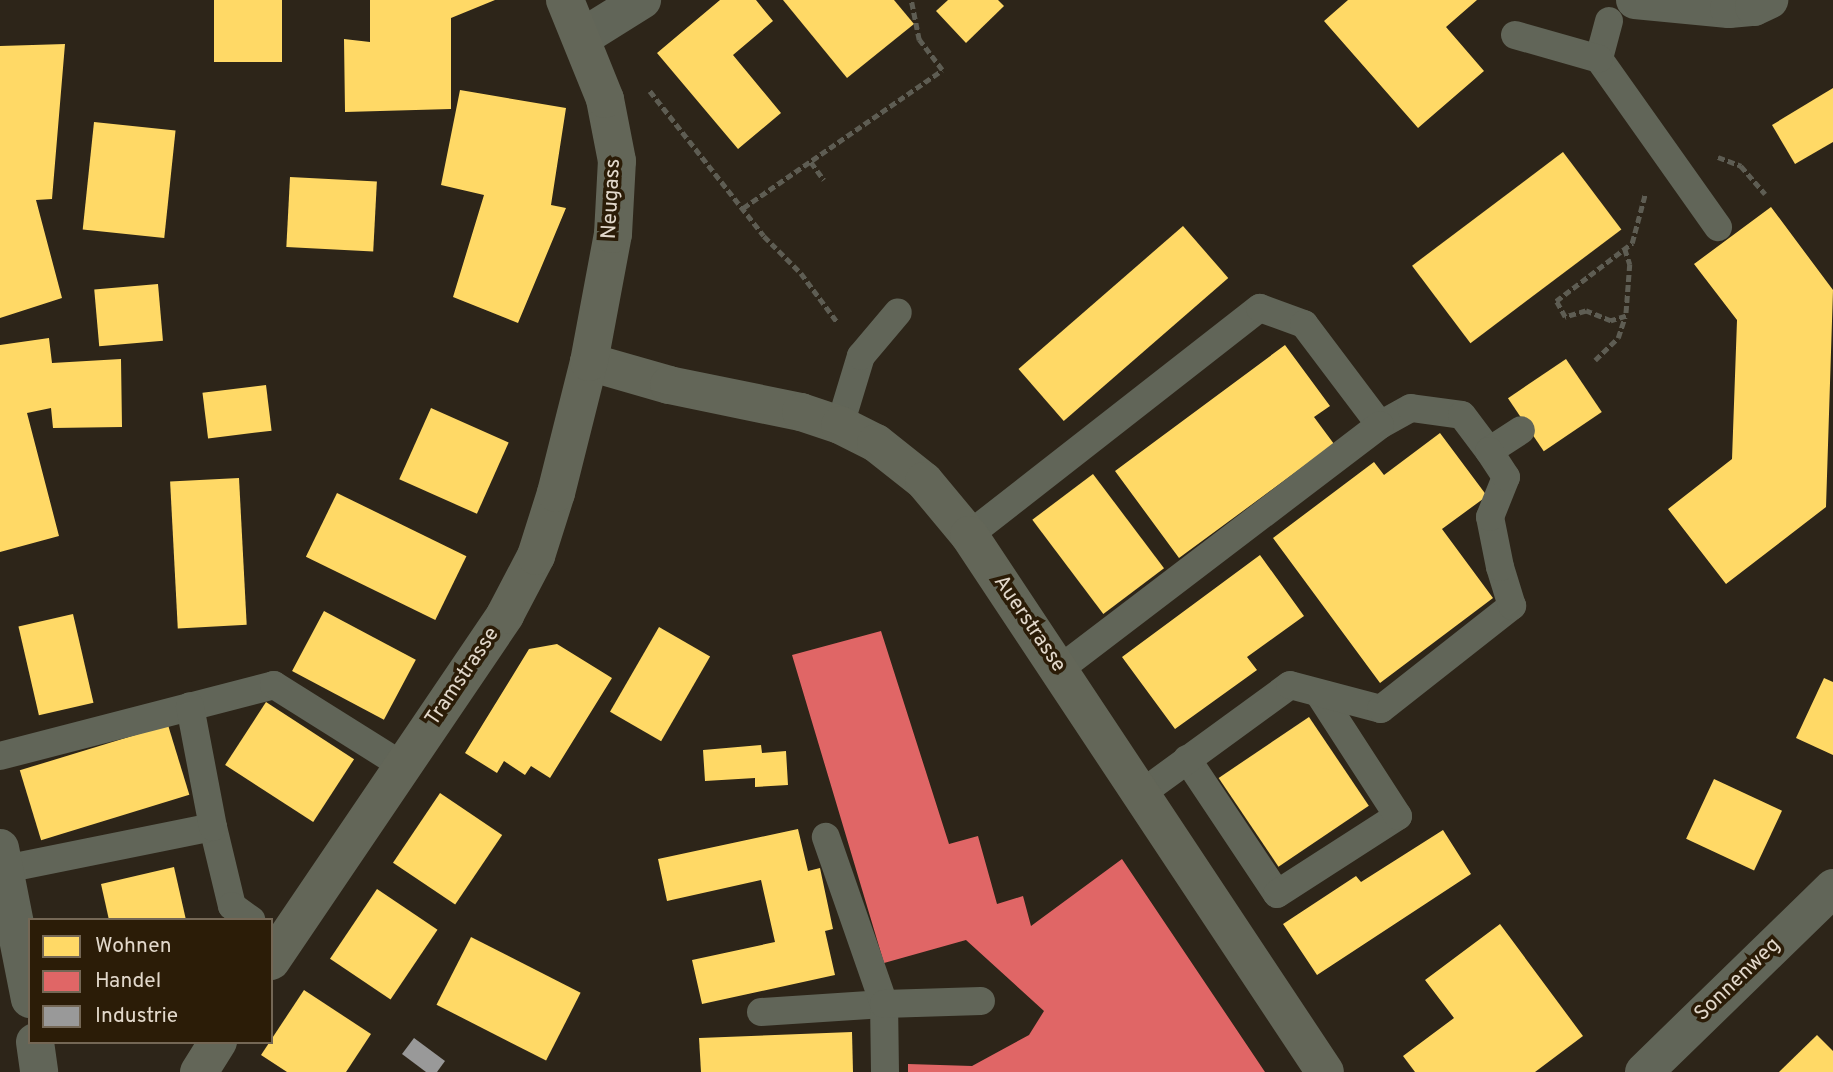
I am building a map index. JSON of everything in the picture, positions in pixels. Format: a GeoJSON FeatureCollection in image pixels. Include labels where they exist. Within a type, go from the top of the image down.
{"type":"FeatureCollection","features":[{"type":"Feature","properties":{"kind":"main road","name":"Neugass"},"geometry":{"type":"LineString","coordinates":[[565,0],[605,99],[617,161],[613,234],[589,362]]}},
{"type":"Feature","properties":{"kind":"main road","name":"Auerstrasse"},"geometry":{"type":"LineString","coordinates":[[589,362],[669,385],[801,412],[840,425],[876,443],[924,481],[969,535],[1060,669],[1325,1072]]}},
{"type":"Feature","properties":{"kind":"main road","name":"Tramstrasse"},"geometry":{"type":"LineString","coordinates":[[276,945],[403,766],[505,615],[536,556],[574,426],[589,362]]}},
{"type":"Feature","properties":{"kind":"main road"},"geometry":{"type":"LineString","coordinates":[[199,1072],[217,1044]]}},
{"type":"Feature","properties":{"kind":"street"},"geometry":{"type":"LineString","coordinates":[[581,38],[642,0]]}},
{"type":"Feature","properties":{"kind":"street"},"geometry":{"type":"LineString","coordinates":[[1622,10],[1729,9],[1754,7],[1769,0]]}},
{"type":"Feature","properties":{"kind":"street"},"geometry":{"type":"LineString","coordinates":[[3,859],[8,924],[28,992]]}},
{"type":"Feature","properties":{"kind":"street","name":"Sonnenweg"},"geometry":{"type":"LineString","coordinates":[[1644,1072],[1833,888]]}},
{"type":"Feature","properties":{"kind":"street"},"geometry":{"type":"LineString","coordinates":[[36,1044],[39,1072]]}},
{"type":"Feature","properties":{"kind":"lane"},"geometry":{"type":"LineString","coordinates":[[1599,59],[1622,10]]}},
{"type":"Feature","properties":{"kind":"lane"},"geometry":{"type":"LineString","coordinates":[[1515,36],[1599,59],[1718,227]]}},
{"type":"Feature","properties":{"kind":"lane"},"geometry":{"type":"LineString","coordinates":[[969,535],[1261,308],[1304,324],[1380,425]]}},
{"type":"Feature","properties":{"kind":"lane"},"geometry":{"type":"LineString","coordinates":[[840,425],[861,356],[898,312]]}},
{"type":"Feature","properties":{"kind":"lane"},"geometry":{"type":"LineString","coordinates":[[1060,669],[1380,425],[1411,408],[1462,415],[1506,477],[1490,517],[1500,567],[1512,606],[1381,709],[1290,685],[1142,793]]}},
{"type":"Feature","properties":{"kind":"lane"},"geometry":{"type":"LineString","coordinates":[[1489,452],[1521,430]]}},
{"type":"Feature","properties":{"kind":"lane"},"geometry":{"type":"LineString","coordinates":[[0,756],[274,685],[403,766]]}},
{"type":"Feature","properties":{"kind":"lane"},"geometry":{"type":"LineString","coordinates":[[1187,759],[1277,894],[1398,816],[1319,694]]}},
{"type":"Feature","properties":{"kind":"lane"},"geometry":{"type":"LineString","coordinates":[[190,706],[213,827],[232,906],[248,918]]}},
{"type":"Feature","properties":{"kind":"lane"},"geometry":{"type":"LineString","coordinates":[[3,859],[213,827]]}},
{"type":"Feature","properties":{"kind":"lane"},"geometry":{"type":"LineString","coordinates":[[826,837],[884,1004],[885,1072]]}},
{"type":"Feature","properties":{"kind":"lane"},"geometry":{"type":"LineString","coordinates":[[761,1012],[981,1001]]}},
{"type":"Feature","properties":{"kind":"path"},"geometry":{"type":"LineString","coordinates":[[743,208],[942,70],[919,40],[911,0]]}},
{"type":"Feature","properties":{"kind":"path"},"geometry":{"type":"LineString","coordinates":[[642,81],[743,208],[826,304],[838,323],[838,335]]}},
{"type":"Feature","properties":{"kind":"path"},"geometry":{"type":"LineString","coordinates":[[1625,316],[1611,321],[1586,311],[1565,317],[1556,300],[1632,243],[1659,143]]}},
{"type":"Feature","properties":{"kind":"path"},"geometry":{"type":"LineString","coordinates":[[811,162],[824,180]]}},
{"type":"Feature","properties":{"kind":"path"},"geometry":{"type":"LineString","coordinates":[[1595,360],[1618,338],[1629,304],[1630,264],[1625,249]]}},
{"type":"Feature","properties":{"kind":"building: Wohnen"},"geometry":{"type":"Polygon","coordinates":[[[214,0],[282,0],[282,62],[214,62],[214,0]]]}},
{"type":"Feature","properties":{"kind":"building: Wohnen"},"geometry":{"type":"Polygon","coordinates":[[[370,0],[495,0],[451,18],[451,109],[345,112],[344,39],[370,42],[370,0]]]}},
{"type":"Feature","properties":{"kind":"building: Wohnen"},"geometry":{"type":"Polygon","coordinates":[[[720,0],[756,0],[773,21],[733,55],[781,113],[738,149],[657,53],[720,0]]]}},
{"type":"Feature","properties":{"kind":"building: Wohnen"},"geometry":{"type":"Polygon","coordinates":[[[783,0],[894,0],[914,24],[847,78],[783,0]]]}},
{"type":"Feature","properties":{"kind":"building: Wohnen"},"geometry":{"type":"Polygon","coordinates":[[[948,0],[998,0],[1004,6],[966,43],[936,11],[948,0]]]}},
{"type":"Feature","properties":{"kind":"building: Wohnen"},"geometry":{"type":"Polygon","coordinates":[[[1348,0],[1477,0],[1446,27],[1484,71],[1418,128],[1324,21],[1348,0]]]}},
{"type":"Feature","properties":{"kind":"building: Wohnen"},"geometry":{"type":"Polygon","coordinates":[[[65,44],[52,199],[36,200],[62,298],[0,318],[0,46],[65,44]]]}},
{"type":"Feature","properties":{"kind":"building: Wohnen"},"geometry":{"type":"Polygon","coordinates":[[[1833,88],[1833,142],[1795,164],[1772,125],[1833,88]]]}},
{"type":"Feature","properties":{"kind":"building: Wohnen"},"geometry":{"type":"Polygon","coordinates":[[[460,90],[566,108],[551,205],[566,208],[518,323],[453,297],[484,195],[441,185],[460,90]]]}},
{"type":"Feature","properties":{"kind":"building: Wohnen"},"geometry":{"type":"Polygon","coordinates":[[[94,122],[176,131],[164,238],[83,229],[94,122]]]}},
{"type":"Feature","properties":{"kind":"building: Wohnen"},"geometry":{"type":"Polygon","coordinates":[[[1563,152],[1621,229],[1470,343],[1412,266],[1563,152]]]}},
{"type":"Feature","properties":{"kind":"building: Wohnen"},"geometry":{"type":"Polygon","coordinates":[[[290,177],[377,182],[373,251],[286,247],[290,177]]]}},
{"type":"Feature","properties":{"kind":"building: Wohnen"},"geometry":{"type":"Polygon","coordinates":[[[1771,207],[1833,290],[1826,507],[1726,584],[1668,509],[1732,459],[1737,320],[1694,264],[1771,207]]]}},
{"type":"Feature","properties":{"kind":"building: Wohnen"},"geometry":{"type":"Polygon","coordinates":[[[1183,226],[1228,278],[1064,421],[1018,369],[1183,226]]]}},
{"type":"Feature","properties":{"kind":"building: Wohnen"},"geometry":{"type":"Polygon","coordinates":[[[158,284],[163,341],[99,346],[94,290],[158,284]]]}},
{"type":"Feature","properties":{"kind":"building: Wohnen"},"geometry":{"type":"Polygon","coordinates":[[[49,338],[52,363],[121,359],[122,427],[53,428],[51,408],[27,413],[59,536],[0,552],[0,345],[49,338]]]}},
{"type":"Feature","properties":{"kind":"building: Wohnen"},"geometry":{"type":"Polygon","coordinates":[[[1285,345],[1330,406],[1314,417],[1334,444],[1179,558],[1115,471],[1285,345]]]}},
{"type":"Feature","properties":{"kind":"building: Wohnen"},"geometry":{"type":"Polygon","coordinates":[[[1566,359],[1602,412],[1544,451],[1508,398],[1566,359]]]}},
{"type":"Feature","properties":{"kind":"building: Wohnen"},"geometry":{"type":"Polygon","coordinates":[[[266,385],[272,431],[208,438],[202,393],[266,385]]]}},
{"type":"Feature","properties":{"kind":"building: Wohnen"},"geometry":{"type":"Polygon","coordinates":[[[431,408],[509,443],[477,514],[399,479],[431,408]]]}},
{"type":"Feature","properties":{"kind":"building: Wohnen"},"geometry":{"type":"Polygon","coordinates":[[[1440,433],[1487,496],[1442,529],[1493,598],[1380,683],[1273,538],[1374,462],[1384,475],[1440,433]]]}},
{"type":"Feature","properties":{"kind":"building: Wohnen"},"geometry":{"type":"Polygon","coordinates":[[[1093,474],[1164,568],[1103,614],[1032,520],[1093,474]]]}},
{"type":"Feature","properties":{"kind":"building: Wohnen"},"geometry":{"type":"Polygon","coordinates":[[[239,478],[247,625],[178,628],[170,482],[239,478]]]}},
{"type":"Feature","properties":{"kind":"building: Wohnen"},"geometry":{"type":"Polygon","coordinates":[[[337,493],[466,556],[435,620],[306,557],[337,493]]]}},
{"type":"Feature","properties":{"kind":"building: Wohnen"},"geometry":{"type":"Polygon","coordinates":[[[1260,555],[1304,616],[1247,657],[1257,670],[1175,729],[1122,657],[1260,555]]]}},
{"type":"Feature","properties":{"kind":"building: Wohnen"},"geometry":{"type":"Polygon","coordinates":[[[324,611],[416,660],[384,720],[292,671],[324,611]]]}},
{"type":"Feature","properties":{"kind":"building: Wohnen"},"geometry":{"type":"Polygon","coordinates":[[[73,614],[93,703],[39,715],[18,627],[73,614]]]}},
{"type":"Feature","properties":{"kind":"building: Wohnen"},"geometry":{"type":"Polygon","coordinates":[[[659,627],[710,656],[661,741],[610,712],[659,627]]]}},
{"type":"Feature","properties":{"kind":"building: Wohnen"},"geometry":{"type":"Polygon","coordinates":[[[557,644],[612,678],[550,778],[531,766],[525,775],[504,761],[497,773],[465,753],[529,649],[557,644]]]}},
{"type":"Feature","properties":{"kind":"building: Wohnen"},"geometry":{"type":"Polygon","coordinates":[[[1824,678],[1833,682],[1833,755],[1796,738],[1824,678]]]}},
{"type":"Feature","properties":{"kind":"building: Wohnen"},"geometry":{"type":"Polygon","coordinates":[[[266,702],[354,759],[313,822],[225,765],[266,702]]]}},
{"type":"Feature","properties":{"kind":"building: Wohnen"},"geometry":{"type":"Polygon","coordinates":[[[1309,717],[1369,806],[1278,867],[1219,778],[1309,717]]]}},
{"type":"Feature","properties":{"kind":"building: Wohnen"},"geometry":{"type":"Polygon","coordinates":[[[168,725],[189,795],[41,840],[20,770],[168,725]]]}},
{"type":"Feature","properties":{"kind":"building: Wohnen"},"geometry":{"type":"Polygon","coordinates":[[[761,745],[762,753],[786,751],[788,785],[755,787],[755,778],[705,781],[703,750],[761,745]]]}},
{"type":"Feature","properties":{"kind":"building: Wohnen"},"geometry":{"type":"Polygon","coordinates":[[[1714,779],[1782,811],[1754,871],[1686,839],[1714,779]]]}},
{"type":"Feature","properties":{"kind":"building: Wohnen"},"geometry":{"type":"Polygon","coordinates":[[[440,793],[502,835],[455,905],[393,863],[440,793]]]}},
{"type":"Feature","properties":{"kind":"building: Wohnen"},"geometry":{"type":"Polygon","coordinates":[[[798,829],[808,871],[820,868],[833,929],[825,931],[835,975],[702,1004],[692,960],[775,942],[761,880],[667,901],[658,859],[798,829]]]}},
{"type":"Feature","properties":{"kind":"building: Wohnen"},"geometry":{"type":"Polygon","coordinates":[[[1443,830],[1471,874],[1317,975],[1283,924],[1356,876],[1361,882],[1443,830]]]}},
{"type":"Feature","properties":{"kind":"building: Wohnen"},"geometry":{"type":"Polygon","coordinates":[[[174,867],[186,918],[109,918],[101,884],[174,867]]]}},
{"type":"Feature","properties":{"kind":"building: Wohnen"},"geometry":{"type":"Polygon","coordinates":[[[377,889],[438,930],[391,999],[330,959],[377,889]]]}},
{"type":"Feature","properties":{"kind":"building: Wohnen"},"geometry":{"type":"Polygon","coordinates":[[[1500,924],[1583,1036],[1535,1072],[1415,1072],[1403,1056],[1454,1018],[1425,980],[1500,924]]]}},
{"type":"Feature","properties":{"kind":"building: Wohnen"},"geometry":{"type":"Polygon","coordinates":[[[471,937],[581,993],[546,1061],[436,1005],[471,937]]]}},
{"type":"Feature","properties":{"kind":"building: Wohnen"},"geometry":{"type":"Polygon","coordinates":[[[304,990],[371,1034],[346,1072],[287,1072],[261,1055],[268,1044],[273,1044],[273,1037],[304,990]]]}},
{"type":"Feature","properties":{"kind":"building: Wohnen"},"geometry":{"type":"Polygon","coordinates":[[[852,1032],[853,1072],[701,1072],[699,1038],[852,1032]]]}},
{"type":"Feature","properties":{"kind":"building: Wohnen"},"geometry":{"type":"Polygon","coordinates":[[[1817,1035],[1833,1051],[1833,1072],[1779,1072],[1817,1035]]]}},
{"type":"Feature","properties":{"kind":"building: Handel"},"geometry":{"type":"Polygon","coordinates":[[[881,631],[949,844],[978,836],[997,904],[1023,896],[1031,926],[1122,859],[1265,1072],[908,1072],[908,1064],[972,1066],[1029,1035],[1044,1011],[966,940],[884,963],[792,655],[881,631]]]}},
{"type":"Feature","properties":{"kind":"building: Industrie"},"geometry":{"type":"Polygon","coordinates":[[[414,1038],[445,1061],[437,1072],[426,1072],[402,1054],[414,1038]]]}}]}
